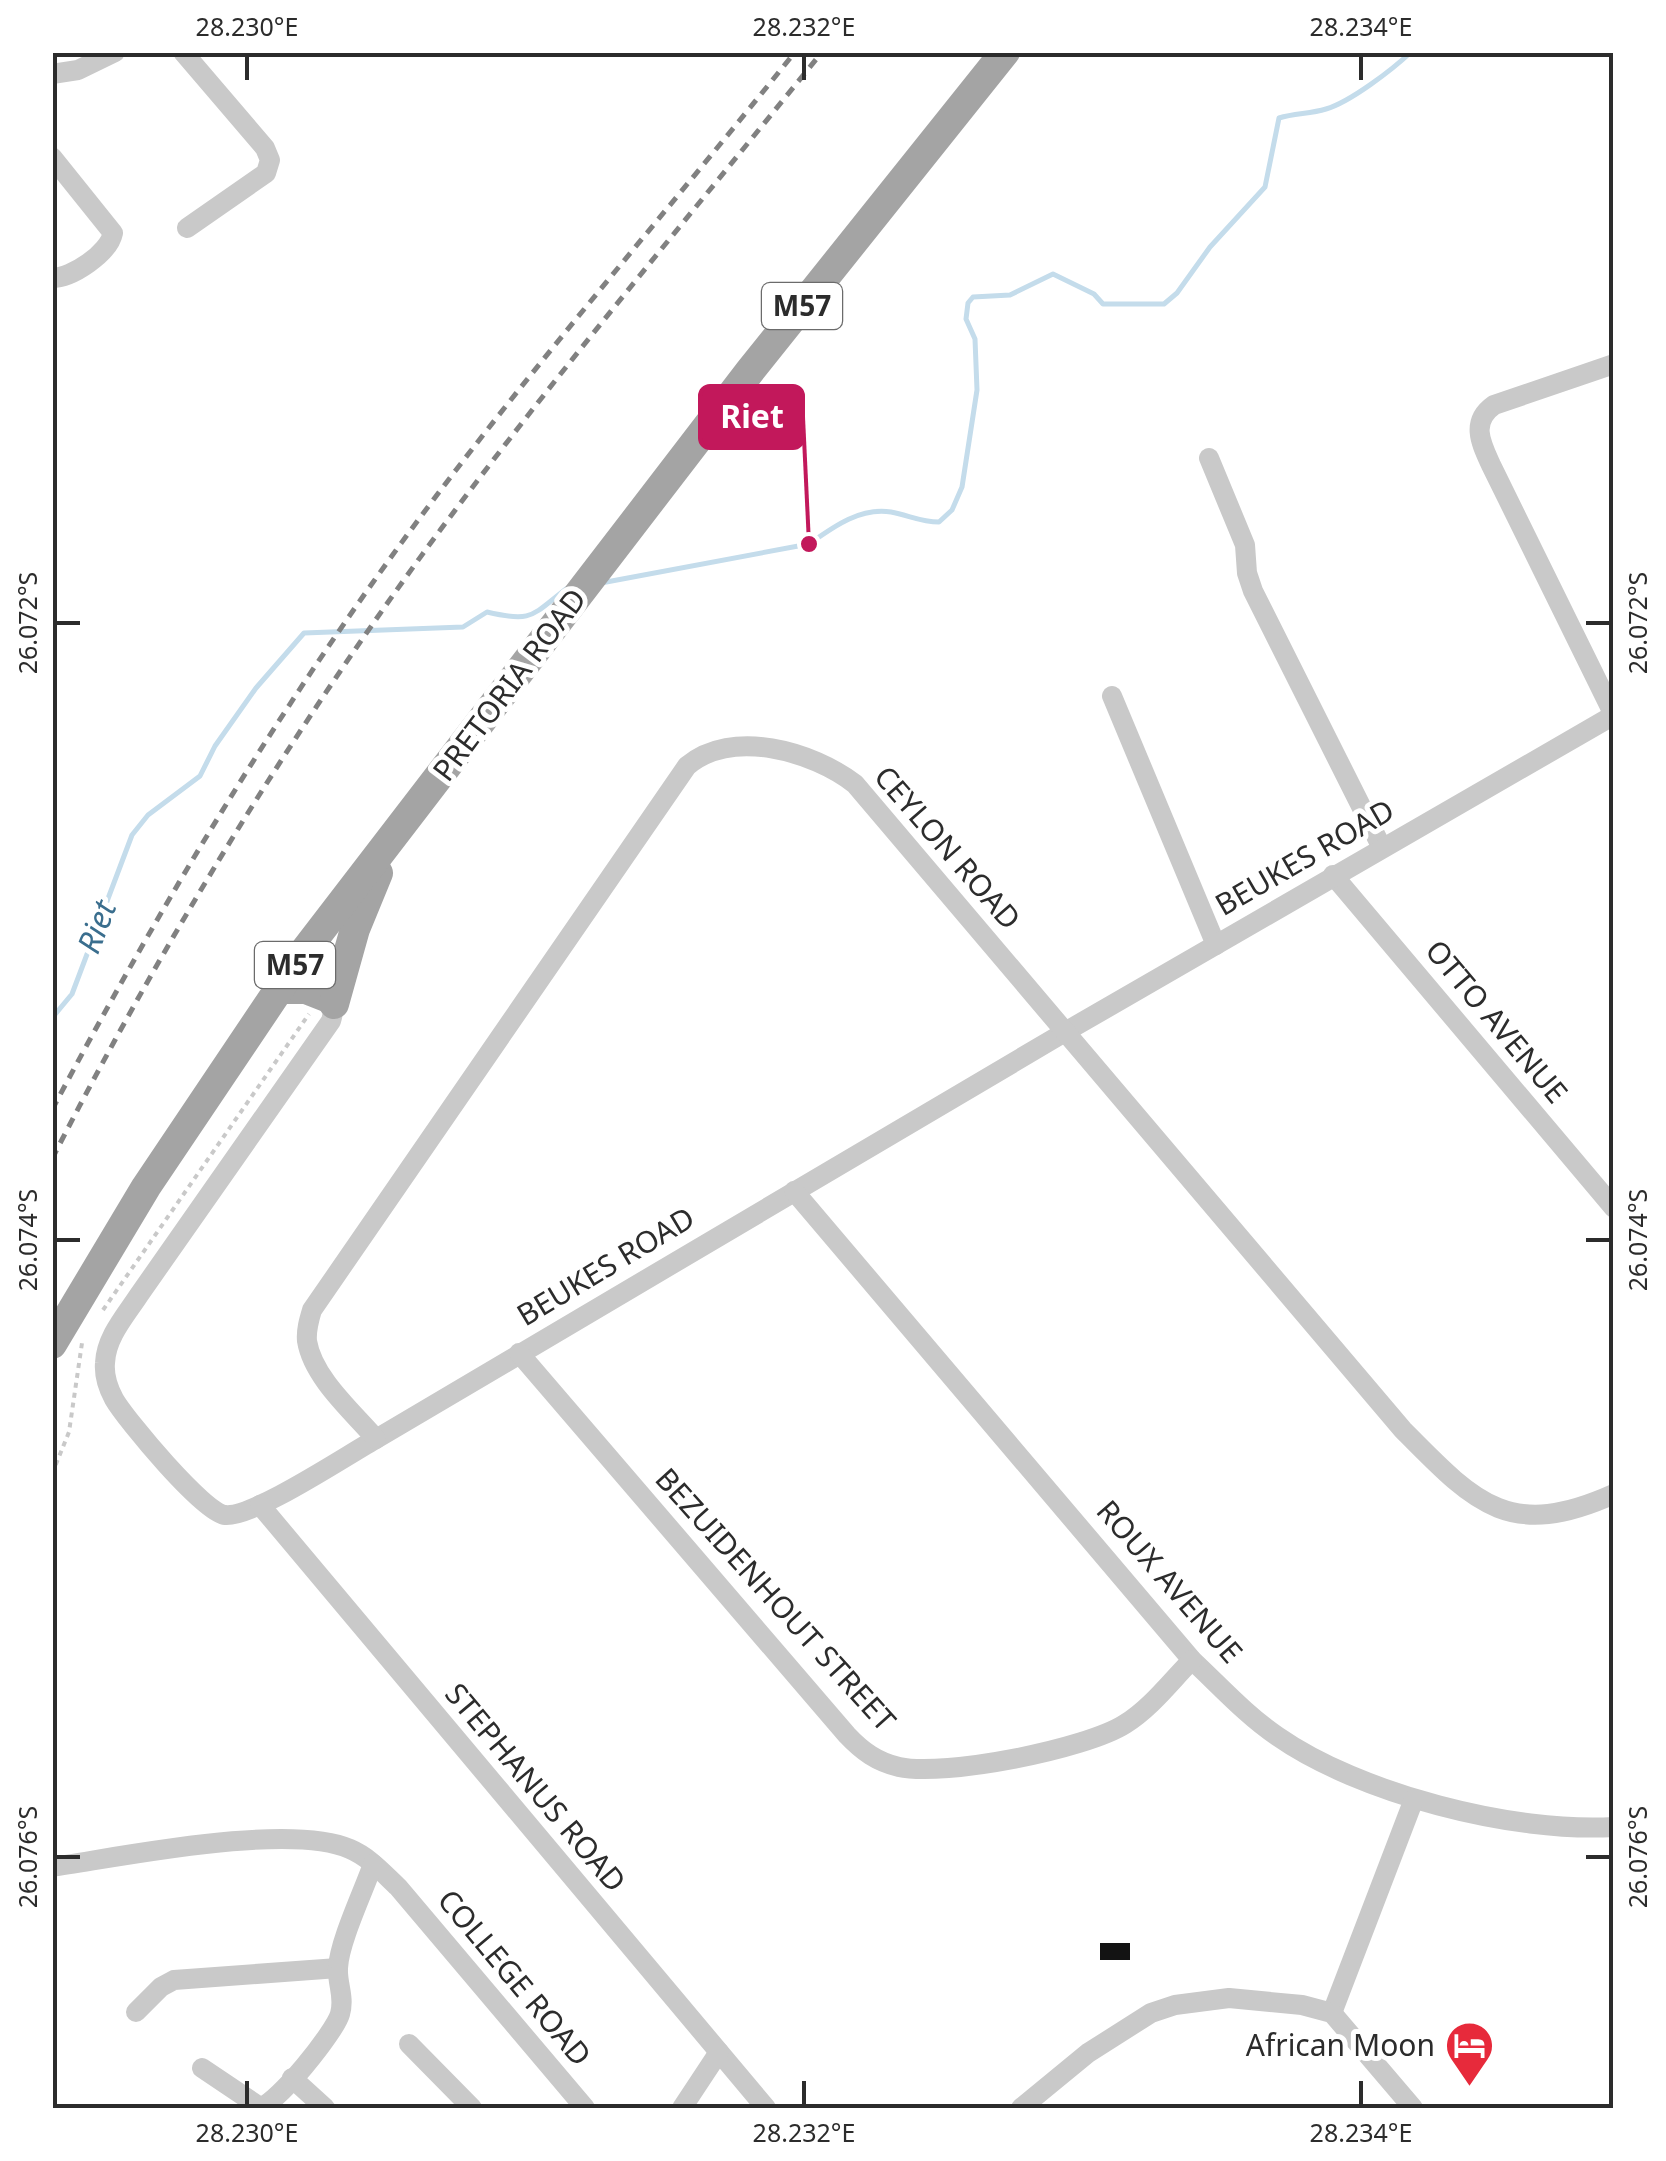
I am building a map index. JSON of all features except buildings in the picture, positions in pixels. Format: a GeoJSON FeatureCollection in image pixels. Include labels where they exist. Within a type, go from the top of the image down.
{"type":"FeatureCollection","features":[{"type":"Feature","properties":{"kind":"main road","name":"PRETORIA ROAD"},"geometry":{"type":"LineString","coordinates":[[52,1344],[146,1187],[304,952],[750,371],[1005,52]]}},
{"type":"Feature","properties":{"kind":"main road"},"geometry":{"type":"LineString","coordinates":[[278,989],[306,988],[334,1002],[355,929],[390,842]]}},
{"type":"Feature","properties":{"kind":"street"},"geometry":{"type":"LineString","coordinates":[[52,74],[78,70],[115,52]]}},
{"type":"Feature","properties":{"kind":"street"},"geometry":{"type":"LineString","coordinates":[[183,52],[270,160],[266,173],[187,228]]}},
{"type":"Feature","properties":{"kind":"street"},"geometry":{"type":"LineString","coordinates":[[52,157],[113,233],[109,244],[75,270],[52,278]]}},
{"type":"Feature","properties":{"kind":"street"},"geometry":{"type":"LineString","coordinates":[[1614,364],[1494,405],[1480,420],[1478,431],[1614,715]]}},
{"type":"Feature","properties":{"kind":"street"},"geometry":{"type":"LineString","coordinates":[[1209,458],[1245,545],[1253,591],[1382,848]]}},
{"type":"Feature","properties":{"kind":"street"},"geometry":{"type":"LineString","coordinates":[[1112,696],[1216,944]]}},
{"type":"Feature","properties":{"kind":"street","name":"BEUKES ROAD"},"geometry":{"type":"LineString","coordinates":[[334,1002],[331,1021],[316,1046],[131,1307],[108,1345],[104,1360],[115,1401],[159,1456],[206,1505],[225,1516],[260,1505],[376,1439],[1065,1032],[1614,715]]}},
{"type":"Feature","properties":{"kind":"street","name":"CEYLON ROAD"},"geometry":{"type":"LineString","coordinates":[[376,1439],[313,1358],[307,1342],[312,1310],[675,783],[701,754],[717,748],[760,746],[842,774],[865,796],[1403,1430],[1464,1490],[1499,1510],[1538,1516],[1578,1509],[1614,1494]]}},
{"type":"Feature","properties":{"kind":"street","name":"OTTO AVENUE"},"geometry":{"type":"LineString","coordinates":[[1332,876],[1614,1208]]}},
{"type":"Feature","properties":{"kind":"street"},"geometry":{"type":"LineString","coordinates":[[304,952],[327,976],[334,1002]]}},
{"type":"Feature","properties":{"kind":"street","name":"ROUX AVENUE"},"geometry":{"type":"LineString","coordinates":[[794,1191],[1192,1660],[1259,1723],[1356,1778],[1414,1799],[1522,1822],[1614,1827]]}},
{"type":"Feature","properties":{"kind":"street","name":"BEZUIDENHOUT STREET"},"geometry":{"type":"LineString","coordinates":[[519,1353],[847,1735],[885,1763],[921,1769],[951,1768],[1100,1736],[1138,1715],[1192,1660]]}},
{"type":"Feature","properties":{"kind":"street","name":"STEPHANUS ROAD"},"geometry":{"type":"LineString","coordinates":[[260,1505],[766,2108]]}},
{"type":"Feature","properties":{"kind":"street"},"geometry":{"type":"LineString","coordinates":[[1332,2013],[1414,1799]]}},
{"type":"Feature","properties":{"kind":"street","name":"COLLEGE ROAD"},"geometry":{"type":"LineString","coordinates":[[52,1867],[264,1840],[330,1843],[348,1848],[398,1887],[585,2108]]}},
{"type":"Feature","properties":{"kind":"street"},"geometry":{"type":"LineString","coordinates":[[202,2068],[260,2108],[270,2104],[292,2078],[336,2025],[343,1998],[338,1968],[373,1864]]}},
{"type":"Feature","properties":{"kind":"street"},"geometry":{"type":"LineString","coordinates":[[136,2012],[174,1980],[338,1968]]}},
{"type":"Feature","properties":{"kind":"street"},"geometry":{"type":"LineString","coordinates":[[1031,2106],[1121,2030],[1151,2013],[1175,2005],[1229,1998],[1302,2005],[1332,2013],[1413,2108]]}},
{"type":"Feature","properties":{"kind":"street"},"geometry":{"type":"LineString","coordinates":[[409,2044],[472,2108]]}},
{"type":"Feature","properties":{"kind":"street"},"geometry":{"type":"LineString","coordinates":[[682,2108],[720,2052]]}},
{"type":"Feature","properties":{"kind":"street"},"geometry":{"type":"LineString","coordinates":[[292,2078],[324,2108]]}},
{"type":"Feature","properties":{"kind":"waterway","name":"Riet"},"geometry":{"type":"LineString","coordinates":[[601,583],[809,544],[868,512],[891,512],[939,522],[952,510],[962,487],[977,390],[975,339],[966,319],[973,297],[1010,295],[1053,274],[1094,294],[1103,304],[1164,304],[1265,187],[1279,118],[1320,111],[1347,100],[1411,52]]}},
{"type":"Feature","properties":{"kind":"waterway","name":"Riet"},"geometry":{"type":"LineString","coordinates":[[52,1018],[72,994],[132,835],[148,815],[200,776],[215,746],[256,688],[304,633],[463,627],[487,612],[514,617],[531,614],[566,589]]}},
{"type":"Feature","properties":{"kind":"railway"},"geometry":{"type":"LineString","coordinates":[[52,1110],[191,862],[344,623],[497,417],[795,52]]}},
{"type":"Feature","properties":{"kind":"railway"},"geometry":{"type":"LineString","coordinates":[[52,1159],[181,923],[275,770],[375,621],[523,422],[822,52]]}},
{"type":"Feature","properties":{"kind":"place","name":"Riet"},"geometry":{"type":"Point","coordinates":[809,544]}},
{"type":"Feature","properties":{"kind":"place","name":"African Moon"},"geometry":{"type":"Point","coordinates":[1470,2088]}}]}
